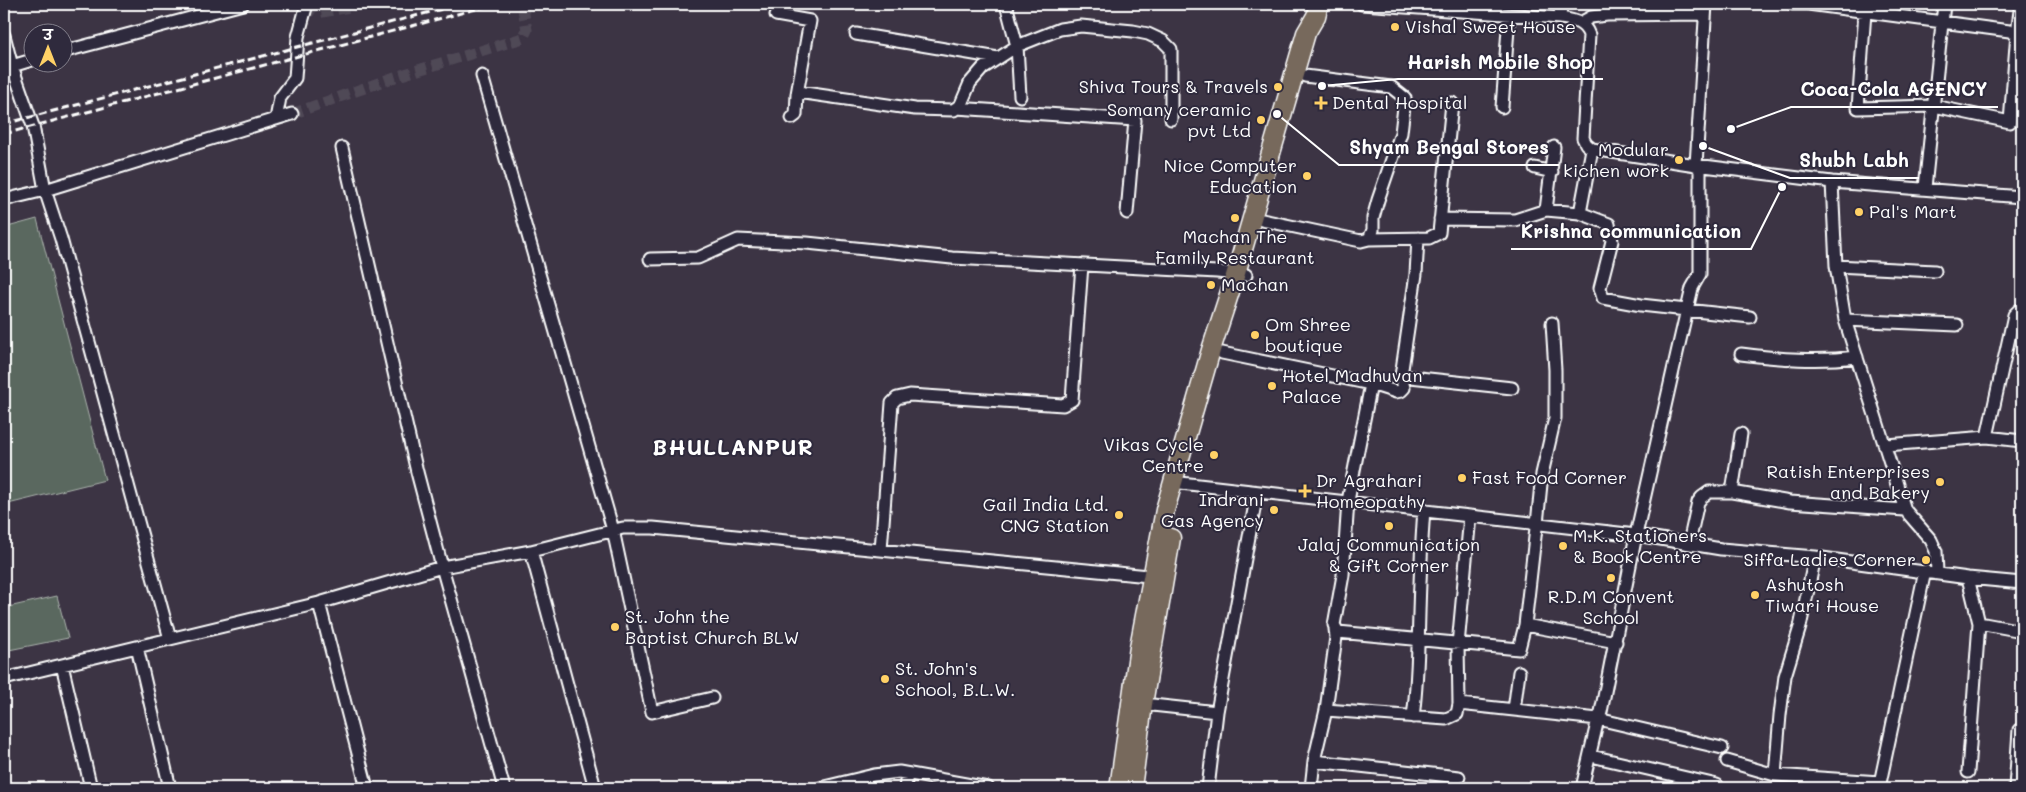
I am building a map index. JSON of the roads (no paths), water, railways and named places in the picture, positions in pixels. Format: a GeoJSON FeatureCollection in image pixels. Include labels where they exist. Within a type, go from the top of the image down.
{"type":"FeatureCollection","features":[{"type":"Feature","properties":{"kind":"main road"},"geometry":{"type":"LineString","coordinates":[[1119,788],[1138,656],[1210,350],[1262,220],[1318,34],[1318,10]]}},
{"type":"Feature","properties":{"kind":"main road"},"geometry":{"type":"LineString","coordinates":[[1177,484],[1222,353],[1241,274],[1306,33],[1318,10]]}},
{"type":"Feature","properties":{"kind":"main road"},"geometry":{"type":"LineString","coordinates":[[1132,788],[1158,577]]}},
{"type":"Feature","properties":{"kind":"street"},"geometry":{"type":"LineString","coordinates":[[72,49],[242,4]]}},
{"type":"Feature","properties":{"kind":"street"},"geometry":{"type":"LineString","coordinates":[[276,119],[280,98],[295,78],[298,37],[307,4]]}},
{"type":"Feature","properties":{"kind":"street"},"geometry":{"type":"LineString","coordinates":[[1006,4],[1017,46],[1020,96]]}},
{"type":"Feature","properties":{"kind":"street"},"geometry":{"type":"LineString","coordinates":[[1362,4],[1451,7],[1509,16],[1560,18],[1580,23],[1587,29],[1589,35],[1583,138],[1592,149],[1696,165],[1832,182],[2022,197]]}},
{"type":"Feature","properties":{"kind":"street"},"geometry":{"type":"LineString","coordinates":[[1560,18],[1561,4]]}},
{"type":"Feature","properties":{"kind":"street"},"geometry":{"type":"LineString","coordinates":[[1792,4],[1808,4],[2017,32]]}},
{"type":"Feature","properties":{"kind":"street"},"geometry":{"type":"LineString","coordinates":[[1924,188],[1944,4]]}},
{"type":"Feature","properties":{"kind":"street"},"geometry":{"type":"LineString","coordinates":[[1865,12],[1858,108],[1934,106],[2010,122],[2021,4]]}},
{"type":"Feature","properties":{"kind":"street"},"geometry":{"type":"LineString","coordinates":[[1580,23],[1608,9],[1706,9],[1696,165],[1700,170],[1700,274],[1692,288],[1687,309],[1636,535],[1602,712],[1598,719],[1591,756],[1582,788]]}},
{"type":"Feature","properties":{"kind":"street"},"geometry":{"type":"LineString","coordinates":[[776,15],[810,21],[796,115],[792,118]]}},
{"type":"Feature","properties":{"kind":"street"},"geometry":{"type":"LineString","coordinates":[[1502,107],[1509,16]]}},
{"type":"Feature","properties":{"kind":"street"},"geometry":{"type":"LineString","coordinates":[[956,108],[961,104],[975,76],[998,58],[1017,46],[1060,29],[1081,26],[1148,34],[1163,41],[1171,49],[1171,119]]}},
{"type":"Feature","properties":{"kind":"street"},"geometry":{"type":"LineString","coordinates":[[4,34],[12,66],[33,126],[45,190],[61,239],[170,639]]}},
{"type":"Feature","properties":{"kind":"street"},"geometry":{"type":"LineString","coordinates":[[856,34],[998,58]]}},
{"type":"Feature","properties":{"kind":"street"},"geometry":{"type":"LineString","coordinates":[[12,66],[22,63]]}},
{"type":"Feature","properties":{"kind":"street"},"geometry":{"type":"LineString","coordinates":[[482,76],[613,530],[652,712],[712,698]]}},
{"type":"Feature","properties":{"kind":"street"},"geometry":{"type":"LineString","coordinates":[[1305,76],[1391,87],[1405,98],[1401,133],[1378,200],[1373,218],[1373,230],[1369,239]]}},
{"type":"Feature","properties":{"kind":"street"},"geometry":{"type":"LineString","coordinates":[[798,92],[915,109],[956,108],[1135,120],[1127,213]]}},
{"type":"Feature","properties":{"kind":"street"},"geometry":{"type":"LineString","coordinates":[[1262,220],[1361,241],[1369,239],[1429,238],[1439,233],[1452,103]]}},
{"type":"Feature","properties":{"kind":"street"},"geometry":{"type":"LineString","coordinates":[[4,200],[45,190],[292,114]]}},
{"type":"Feature","properties":{"kind":"street"},"geometry":{"type":"LineString","coordinates":[[1546,210],[1554,147]]}},
{"type":"Feature","properties":{"kind":"street"},"geometry":{"type":"LineString","coordinates":[[342,148],[417,472],[504,788]]}},
{"type":"Feature","properties":{"kind":"street"},"geometry":{"type":"LineString","coordinates":[[1580,213],[1592,149]]}},
{"type":"Feature","properties":{"kind":"street"},"geometry":{"type":"LineString","coordinates":[[1535,168],[1552,172]]}},
{"type":"Feature","properties":{"kind":"street"},"geometry":{"type":"LineString","coordinates":[[1832,182],[1836,266],[1846,320],[1905,510],[1932,540],[1936,550],[1937,573]]}},
{"type":"Feature","properties":{"kind":"street"},"geometry":{"type":"LineString","coordinates":[[1440,219],[1515,220],[1546,210],[1580,213],[1609,224],[1612,241],[1600,288],[1604,298],[1641,305],[1750,317]]}},
{"type":"Feature","properties":{"kind":"street"},"geometry":{"type":"LineString","coordinates":[[1222,353],[1371,384],[1396,392],[1401,391],[1404,388],[1401,376],[1416,274],[1418,238]]}},
{"type":"Feature","properties":{"kind":"street"},"geometry":{"type":"LineString","coordinates":[[650,259],[698,258],[738,240],[807,243],[952,258],[1241,274]]}},
{"type":"Feature","properties":{"kind":"street"},"geometry":{"type":"LineString","coordinates":[[881,550],[892,403],[897,398],[910,395],[1063,405],[1072,400],[1082,265]]}},
{"type":"Feature","properties":{"kind":"street"},"geometry":{"type":"LineString","coordinates":[[1836,266],[1935,271]]}},
{"type":"Feature","properties":{"kind":"street"},"geometry":{"type":"LineString","coordinates":[[1987,437],[2014,315],[2022,309]]}},
{"type":"Feature","properties":{"kind":"street"},"geometry":{"type":"LineString","coordinates":[[1846,320],[1957,325]]}},
{"type":"Feature","properties":{"kind":"street"},"geometry":{"type":"LineString","coordinates":[[1335,629],[1338,632],[1420,641],[1518,649],[1525,625],[1542,474],[1555,418],[1555,370],[1552,323]]}},
{"type":"Feature","properties":{"kind":"street"},"geometry":{"type":"LineString","coordinates":[[1740,354],[1785,360],[1857,357]]}},
{"type":"Feature","properties":{"kind":"street"},"geometry":{"type":"LineString","coordinates":[[1401,376],[1512,388]]}},
{"type":"Feature","properties":{"kind":"street"},"geometry":{"type":"LineString","coordinates":[[1311,788],[1314,761],[1326,710],[1336,636],[1334,625],[1343,575],[1348,501],[1371,384]]}},
{"type":"Feature","properties":{"kind":"street"},"geometry":{"type":"LineString","coordinates":[[1732,492],[1741,434]]}},
{"type":"Feature","properties":{"kind":"street"},"geometry":{"type":"LineString","coordinates":[[1886,445],[1987,437],[2022,440]]}},
{"type":"Feature","properties":{"kind":"street"},"geometry":{"type":"LineString","coordinates":[[1177,484],[1348,501],[1536,526],[1636,535],[1720,549],[1815,557],[1968,578],[2022,583]]}},
{"type":"Feature","properties":{"kind":"street"},"geometry":{"type":"LineString","coordinates":[[1689,543],[1698,502],[1709,492],[1732,492],[1790,502],[1905,510]]}},
{"type":"Feature","properties":{"kind":"street"},"geometry":{"type":"LineString","coordinates":[[1208,788],[1217,712],[1257,493]]}},
{"type":"Feature","properties":{"kind":"street"},"geometry":{"type":"LineString","coordinates":[[1413,717],[1420,641],[1420,584],[1424,510]]}},
{"type":"Feature","properties":{"kind":"street"},"geometry":{"type":"LineString","coordinates":[[1326,710],[1413,717],[1452,718],[1457,714],[1460,704],[1458,645],[1470,516]]}},
{"type":"Feature","properties":{"kind":"street"},"geometry":{"type":"LineString","coordinates":[[4,679],[319,602],[442,567],[531,550],[623,528],[653,528],[1158,577]]}},
{"type":"Feature","properties":{"kind":"street"},"geometry":{"type":"LineString","coordinates":[[531,550],[595,788]]}},
{"type":"Feature","properties":{"kind":"street"},"geometry":{"type":"LineString","coordinates":[[1775,775],[1783,689],[1800,627],[1815,557]]}},
{"type":"Feature","properties":{"kind":"street"},"geometry":{"type":"LineString","coordinates":[[1727,761],[1775,775],[1879,785],[1925,571]]}},
{"type":"Feature","properties":{"kind":"street"},"geometry":{"type":"LineString","coordinates":[[1968,578],[1979,623],[1968,772]]}},
{"type":"Feature","properties":{"kind":"street"},"geometry":{"type":"LineString","coordinates":[[319,602],[367,788]]}},
{"type":"Feature","properties":{"kind":"street"},"geometry":{"type":"LineString","coordinates":[[1979,623],[2022,630]]}},
{"type":"Feature","properties":{"kind":"street"},"geometry":{"type":"LineString","coordinates":[[1525,625],[1616,642]]}},
{"type":"Feature","properties":{"kind":"street"},"geometry":{"type":"LineString","coordinates":[[136,647],[170,788]]}},
{"type":"Feature","properties":{"kind":"street"},"geometry":{"type":"LineString","coordinates":[[62,665],[91,788]]}},
{"type":"Feature","properties":{"kind":"street"},"geometry":{"type":"LineString","coordinates":[[1514,710],[1519,672]]}},
{"type":"Feature","properties":{"kind":"street"},"geometry":{"type":"LineString","coordinates":[[1143,704],[1217,712]]}},
{"type":"Feature","properties":{"kind":"street"},"geometry":{"type":"LineString","coordinates":[[1460,704],[1598,719],[1722,748]]}},
{"type":"Feature","properties":{"kind":"street"},"geometry":{"type":"LineString","coordinates":[[2015,788],[2019,730]]}},
{"type":"Feature","properties":{"kind":"street"},"geometry":{"type":"LineString","coordinates":[[1591,756],[1717,784]]}},
{"type":"Feature","properties":{"kind":"street"},"geometry":{"type":"LineString","coordinates":[[1314,761],[1459,777]]}},
{"type":"Feature","properties":{"kind":"street"},"geometry":{"type":"LineString","coordinates":[[820,788],[874,775],[899,772],[984,788]]}},
{"type":"Feature","properties":{"kind":"street"},"geometry":{"type":"LineString","coordinates":[[905,788],[907,774]]}},
{"type":"Feature","properties":{"kind":"tunnel"},"geometry":{"type":"LineString","coordinates":[[309,4],[311,9],[318,13],[365,4]]}},
{"type":"Feature","properties":{"kind":"tunnel"},"geometry":{"type":"LineString","coordinates":[[292,114],[395,77],[523,38],[527,30],[522,4]]}},
{"type":"Feature","properties":{"kind":"railway"},"geometry":{"type":"LineString","coordinates":[[4,124],[461,4]]}},
{"type":"Feature","properties":{"kind":"railway"},"geometry":{"type":"LineString","coordinates":[[4,134],[495,4]]}},
{"type":"Feature","properties":{"kind":"place","name":"Vishal Sweet House"},"geometry":{"type":"Point","coordinates":[1395,27]}},
{"type":"Feature","properties":{"kind":"place","name":"Harish Mobile Shop"},"geometry":{"type":"Point","coordinates":[1322,86]}},
{"type":"Feature","properties":{"kind":"place","name":"Shiva Tours & Travels"},"geometry":{"type":"Point","coordinates":[1278,87]}},
{"type":"Feature","properties":{"kind":"place","name":"Dental Hospital"},"geometry":{"type":"Point","coordinates":[1321,103]}},
{"type":"Feature","properties":{"kind":"place","name":"Shyam Bengal Stores"},"geometry":{"type":"Point","coordinates":[1277,114]}},
{"type":"Feature","properties":{"kind":"place","name":"Somany ceramic pvt Ltd"},"geometry":{"type":"Point","coordinates":[1261,120]}},
{"type":"Feature","properties":{"kind":"place","name":"Coca-Cola AGENCY"},"geometry":{"type":"Point","coordinates":[1731,129]}},
{"type":"Feature","properties":{"kind":"place","name":"Shubh Labh"},"geometry":{"type":"Point","coordinates":[1703,146]}},
{"type":"Feature","properties":{"kind":"place","name":"Modular kichen work"},"geometry":{"type":"Point","coordinates":[1679,160]}},
{"type":"Feature","properties":{"kind":"place","name":"Nice Computer Education"},"geometry":{"type":"Point","coordinates":[1307,176]}},
{"type":"Feature","properties":{"kind":"place","name":"Krishna communication"},"geometry":{"type":"Point","coordinates":[1782,187]}},
{"type":"Feature","properties":{"kind":"place","name":"Pal's Mart"},"geometry":{"type":"Point","coordinates":[1859,212]}},
{"type":"Feature","properties":{"kind":"place","name":"Machan The Family Restaurant"},"geometry":{"type":"Point","coordinates":[1235,218]}},
{"type":"Feature","properties":{"kind":"place","name":"Machan"},"geometry":{"type":"Point","coordinates":[1211,285]}},
{"type":"Feature","properties":{"kind":"place","name":"Om Shree boutique"},"geometry":{"type":"Point","coordinates":[1255,335]}},
{"type":"Feature","properties":{"kind":"place","name":"Hotel Madhuvan Palace"},"geometry":{"type":"Point","coordinates":[1272,386]}},
{"type":"Feature","properties":{"kind":"place","name":"Vikas Cycle Centre"},"geometry":{"type":"Point","coordinates":[1214,455]}},
{"type":"Feature","properties":{"kind":"place","name":"Fast Food Corner"},"geometry":{"type":"Point","coordinates":[1462,478]}},
{"type":"Feature","properties":{"kind":"place","name":"Ratish Enterprises and Bakery"},"geometry":{"type":"Point","coordinates":[1940,482]}},
{"type":"Feature","properties":{"kind":"place","name":"Dr Agrahari Homeopathy"},"geometry":{"type":"Point","coordinates":[1305,491]}},
{"type":"Feature","properties":{"kind":"place","name":"Indrani Gas Agency"},"geometry":{"type":"Point","coordinates":[1274,510]}},
{"type":"Feature","properties":{"kind":"place","name":"Gail India Ltd. CNG Station"},"geometry":{"type":"Point","coordinates":[1119,515]}},
{"type":"Feature","properties":{"kind":"place","name":"Jalaj Communication & Gift Corner"},"geometry":{"type":"Point","coordinates":[1389,526]}},
{"type":"Feature","properties":{"kind":"place","name":"M.K. Stationers & Book Centre"},"geometry":{"type":"Point","coordinates":[1563,546]}},
{"type":"Feature","properties":{"kind":"place","name":"Siffa Ladies Corner"},"geometry":{"type":"Point","coordinates":[1926,560]}},
{"type":"Feature","properties":{"kind":"place","name":"R.D.M Convent School"},"geometry":{"type":"Point","coordinates":[1611,578]}},
{"type":"Feature","properties":{"kind":"place","name":"Ashutosh Tiwari House"},"geometry":{"type":"Point","coordinates":[1755,595]}},
{"type":"Feature","properties":{"kind":"place","name":"St. John the Baptist Church BLW"},"geometry":{"type":"Point","coordinates":[615,627]}},
{"type":"Feature","properties":{"kind":"place","name":"St. John's School, B.L.W."},"geometry":{"type":"Point","coordinates":[885,679]}},
{"type":"Feature","properties":{"kind":"district","name":"BHULLANPUR"},"geometry":{"type":"Point","coordinates":[733,447]}}]}
